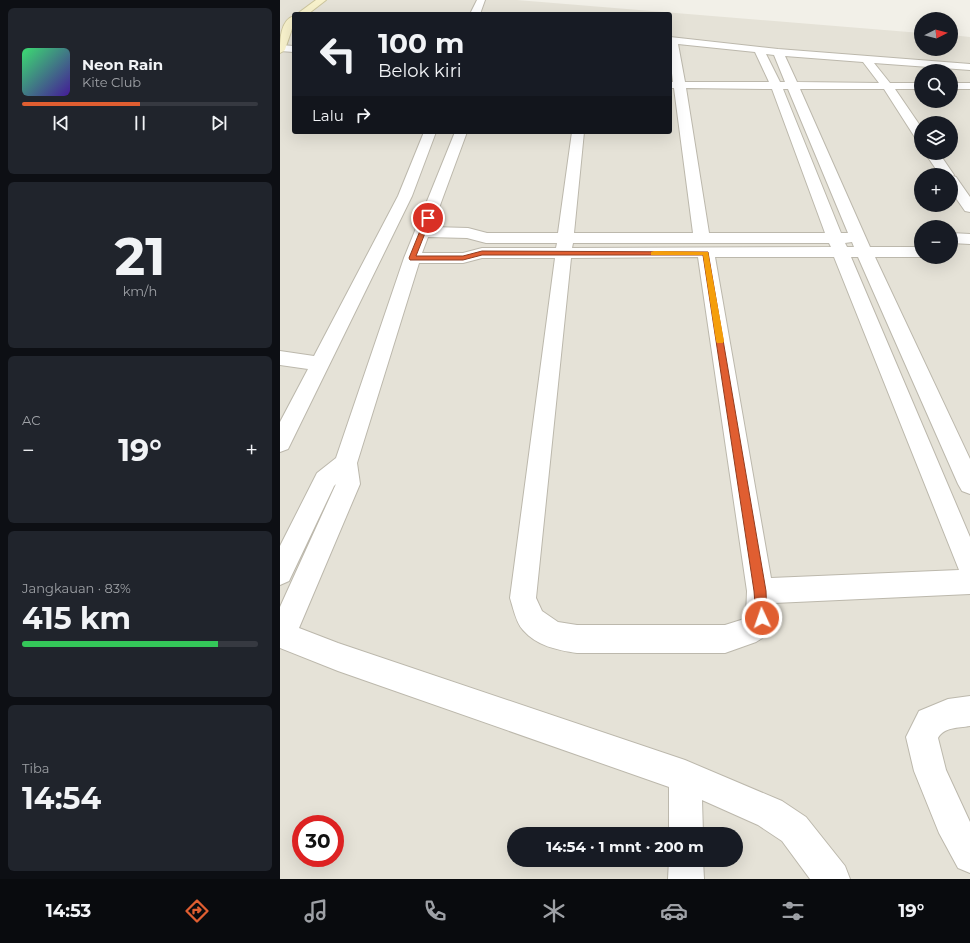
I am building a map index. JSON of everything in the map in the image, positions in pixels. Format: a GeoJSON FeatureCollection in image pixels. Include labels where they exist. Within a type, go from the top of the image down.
{"type":"FeatureCollection","features":[{"type":"Feature","properties":{"kind":"street"},"geometry":{"type":"LineString","coordinates":[[305,12],[322,0]]}},
{"type":"Feature","properties":{"kind":"street"},"geometry":{"type":"LineString","coordinates":[[476,12],[481,0]]}},
{"type":"Feature","properties":{"kind":"street"},"geometry":{"type":"LineString","coordinates":[[292,22],[286,29],[281,49],[292,48]]}},
{"type":"Feature","properties":{"kind":"street"},"geometry":{"type":"LineString","coordinates":[[672,41],[967,69]]}},
{"type":"Feature","properties":{"kind":"street"},"geometry":{"type":"LineString","coordinates":[[759,50],[784,85],[861,245],[970,484]]}},
{"type":"Feature","properties":{"kind":"street"},"geometry":{"type":"LineString","coordinates":[[578,134],[523,598],[532,620],[553,635],[577,640],[726,639],[743,634],[755,628],[762,618],[760,591],[704,245],[675,85],[672,52]]}},
{"type":"Feature","properties":{"kind":"street"},"geometry":{"type":"LineString","coordinates":[[778,52],[784,85],[838,245],[970,567]]}},
{"type":"Feature","properties":{"kind":"street"},"geometry":{"type":"LineString","coordinates":[[866,59],[914,126]]}},
{"type":"Feature","properties":{"kind":"street"},"geometry":{"type":"LineString","coordinates":[[675,85],[914,86]]}},
{"type":"Feature","properties":{"kind":"street"},"geometry":{"type":"LineString","coordinates":[[958,86],[970,86]]}},
{"type":"Feature","properties":{"kind":"street"},"geometry":{"type":"LineString","coordinates":[[280,443],[405,196],[429,134]]}},
{"type":"Feature","properties":{"kind":"street"},"geometry":{"type":"LineString","coordinates":[[460,134],[412,258],[346,463],[348,484],[281,634],[338,657],[685,776],[770,812],[794,829],[832,879]]}},
{"type":"Feature","properties":{"kind":"street"},"geometry":{"type":"LineString","coordinates":[[958,190],[970,208]]}},
{"type":"Feature","properties":{"kind":"street"},"geometry":{"type":"LineString","coordinates":[[423,232],[468,233],[484,245]]}},
{"type":"Feature","properties":{"kind":"street"},"geometry":{"type":"LineString","coordinates":[[958,238],[970,238]]}},
{"type":"Feature","properties":{"kind":"street"},"geometry":{"type":"LineString","coordinates":[[412,258],[463,258],[484,245],[861,245],[914,239]]}},
{"type":"Feature","properties":{"kind":"street"},"geometry":{"type":"LineString","coordinates":[[861,245],[914,251]]}},
{"type":"Feature","properties":{"kind":"street"},"geometry":{"type":"LineString","coordinates":[[958,252],[970,252]]}},
{"type":"Feature","properties":{"kind":"street"},"geometry":{"type":"LineString","coordinates":[[280,358],[320,364]]}},
{"type":"Feature","properties":{"kind":"street"},"geometry":{"type":"LineString","coordinates":[[280,573],[325,480],[346,463]]}},
{"type":"Feature","properties":{"kind":"street"},"geometry":{"type":"LineString","coordinates":[[760,591],[970,582]]}},
{"type":"Feature","properties":{"kind":"street"},"geometry":{"type":"LineString","coordinates":[[970,711],[948,714],[930,722],[922,737],[930,771],[951,821],[970,856]]}},
{"type":"Feature","properties":{"kind":"street"},"geometry":{"type":"LineString","coordinates":[[685,776],[686,827]]}},
{"type":"Feature","properties":{"kind":"street"},"geometry":{"type":"LineString","coordinates":[[686,867],[686,879]]}},
{"type":"Feature","properties":{"kind":"shaded area"},"geometry":{"type":"Polygon","coordinates":[[[280,0],[517,0],[664,12],[292,12],[292,134],[672,134],[672,13],[914,32],[914,56],[958,56],[958,36],[970,37],[970,879],[280,879],[280,0]]]}},
{"type":"Feature","properties":{"kind":"slow traffic"},"geometry":{"type":"LineString","coordinates":[[654,253],[706,253],[720,341]]}},
{"type":"Feature","properties":{"kind":"route"},"geometry":{"type":"LineString","coordinates":[[428,218],[412,258],[463,258],[482,253],[706,253],[760,591],[762,618]]}}]}
